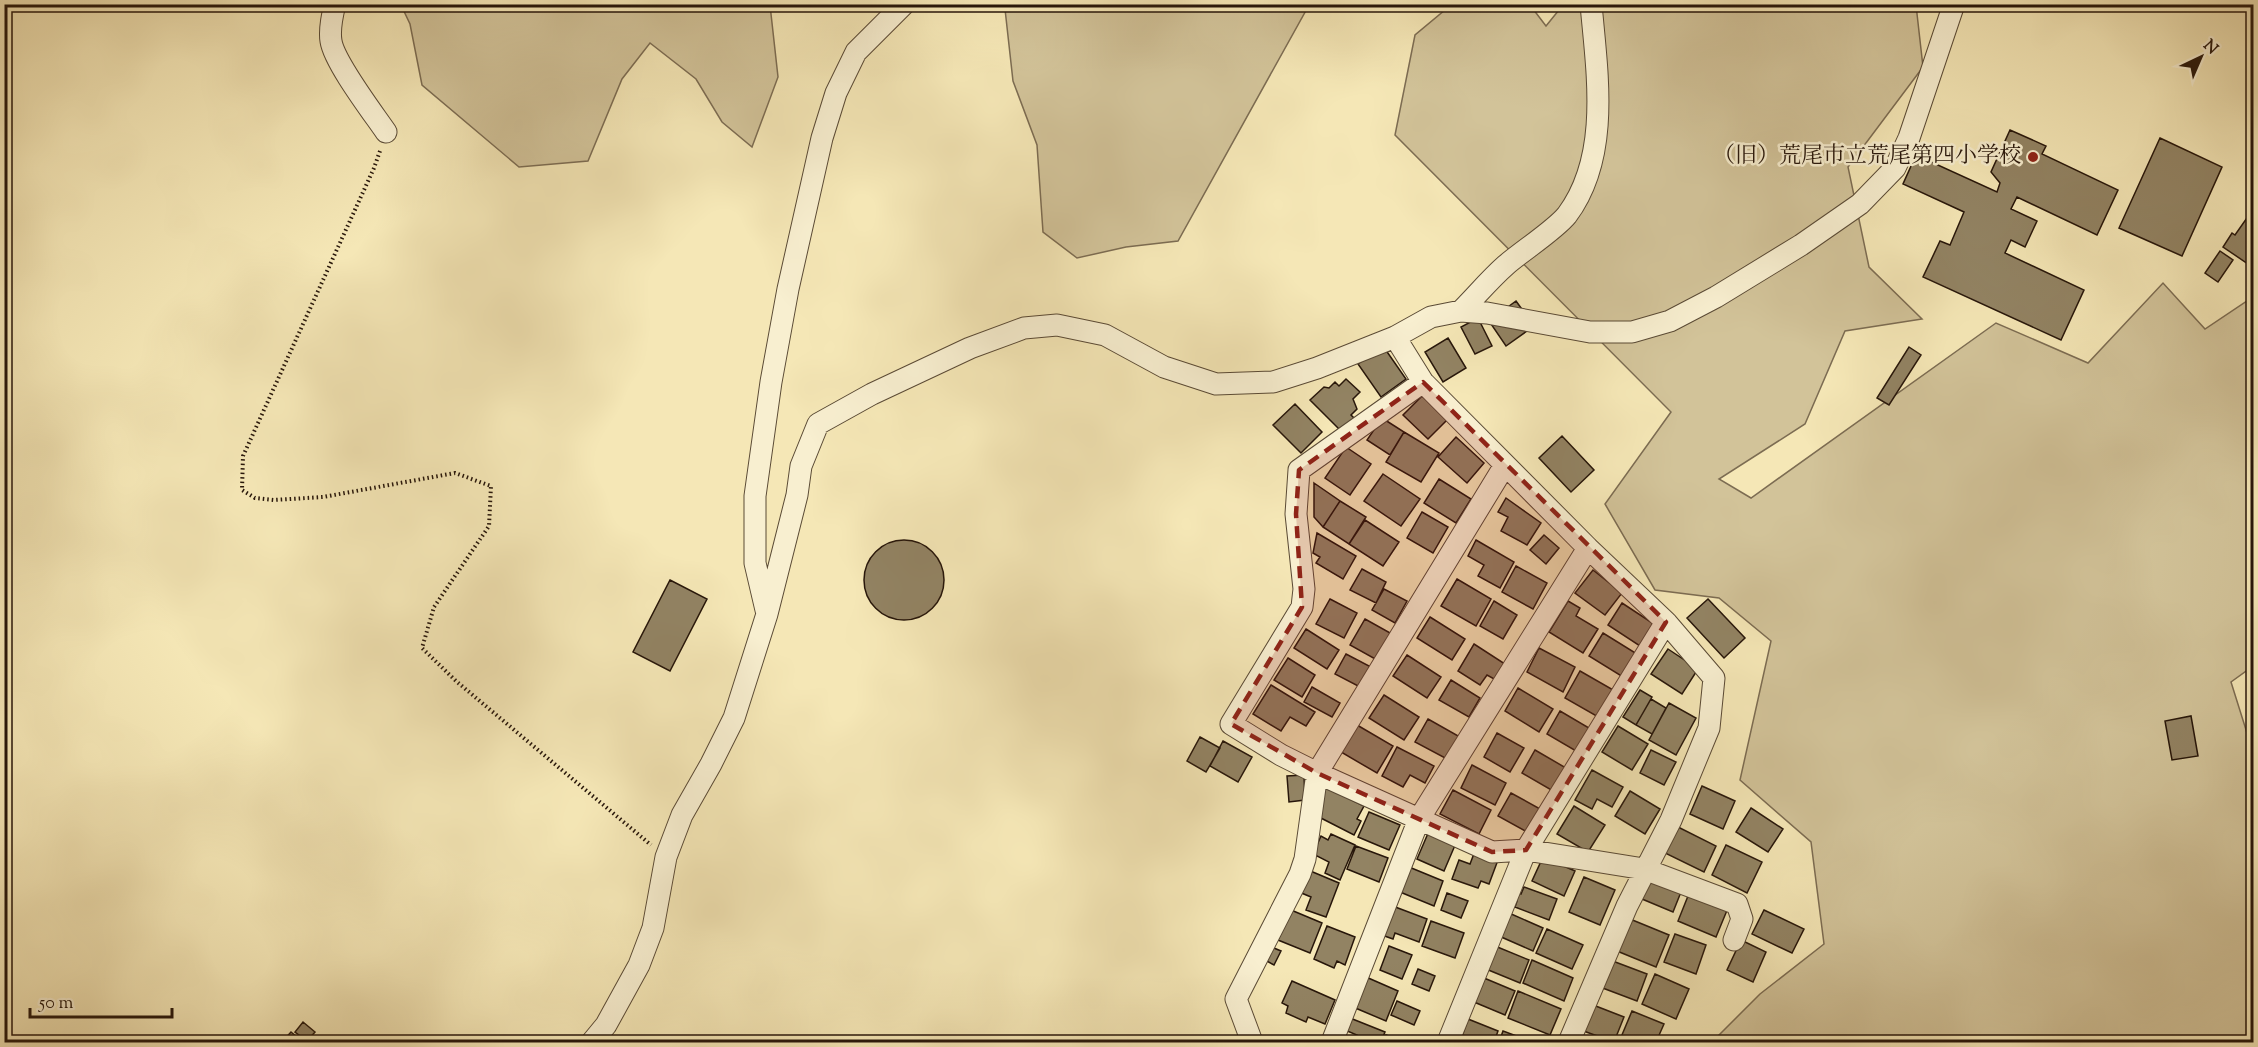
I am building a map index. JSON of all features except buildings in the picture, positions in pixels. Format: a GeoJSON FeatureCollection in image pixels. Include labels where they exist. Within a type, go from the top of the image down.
{"type":"FeatureCollection","features":[{"type":"Feature","properties":{"kind":"street"},"geometry":{"type":"LineString","coordinates":[[335,4],[330,41],[333,49],[386,132]]}},
{"type":"Feature","properties":{"kind":"street"},"geometry":{"type":"LineString","coordinates":[[767,614],[755,563],[755,496],[771,382],[788,289],[822,138],[836,93],[856,52],[904,4]]}},
{"type":"Feature","properties":{"kind":"street"},"geometry":{"type":"LineString","coordinates":[[1461,311],[1505,266],[1566,216],[1582,189],[1594,151],[1599,94],[1591,4]]}},
{"type":"Feature","properties":{"kind":"street"},"geometry":{"type":"LineString","coordinates":[[592,1042],[606,1025],[639,965],[653,928],[666,857],[682,815],[734,718],[767,614],[797,495],[801,466],[818,424],[872,394],[970,348],[1024,328],[1057,325],[1105,335],[1164,367],[1216,384],[1273,382],[1317,368],[1395,337],[1431,317],[1461,311],[1487,313],[1590,332],[1632,332],[1670,321],[1716,297],[1860,204],[1894,168],[1909,138],[1954,4]]}},
{"type":"Feature","properties":{"kind":"street"},"geometry":{"type":"LineString","coordinates":[[1395,337],[1422,382],[1588,548],[1666,622],[1714,678],[1709,728],[1671,820],[1644,869],[1569,1042]]}},
{"type":"Feature","properties":{"kind":"street"},"geometry":{"type":"LineString","coordinates":[[1422,382],[1299,470],[1296,514],[1304,589],[1302,607],[1232,724],[1281,755],[1317,773],[1492,852],[1526,850],[1644,869],[1737,904],[1742,919],[1734,940]]}},
{"type":"Feature","properties":{"kind":"street"},"geometry":{"type":"LineString","coordinates":[[1252,1042],[1236,999],[1300,874],[1305,859],[1317,773],[1505,465]]}},
{"type":"Feature","properties":{"kind":"street"},"geometry":{"type":"LineString","coordinates":[[1332,1042],[1419,819],[1588,548]]}},
{"type":"Feature","properties":{"kind":"street"},"geometry":{"type":"LineString","coordinates":[[1448,1042],[1526,850],[1666,622]]}},
{"type":"Feature","properties":{"kind":"path"},"geometry":{"type":"LineString","coordinates":[[386,132],[374,168],[243,456],[242,490],[255,498],[274,500],[323,497],[454,473],[491,486],[489,526],[434,607],[422,648],[456,681],[666,857]]}},
{"type":"Feature","properties":{"kind":"highlighted area"},"geometry":{"type":"Polygon","coordinates":[[[1423,382],[1666,622],[1526,850],[1492,852],[1317,773],[1231,724],[1302,607],[1296,514],[1299,470],[1423,382]]]}},
{"type":"Feature","properties":{"kind":"shaded area"},"geometry":{"type":"Polygon","coordinates":[[[1009,4],[1309,5],[1178,241],[1126,247],[1077,258],[1043,232],[1037,145],[1013,81],[1005,9],[1009,4]]]}},
{"type":"Feature","properties":{"kind":"shaded area"},"geometry":{"type":"Polygon","coordinates":[[[401,5],[770,5],[778,77],[752,147],[722,122],[696,79],[650,43],[622,79],[588,161],[519,167],[422,85],[410,24],[401,5]]]}},
{"type":"Feature","properties":{"kind":"shaded area"},"geometry":{"type":"Polygon","coordinates":[[[1451,5],[1530,5],[1546,26],[1563,5],[1916,5],[1923,67],[1848,167],[1869,267],[1922,319],[1845,331],[1805,424],[1719,479],[1751,498],[1996,323],[2088,363],[2163,283],[2205,329],[2253,297],[2253,666],[2231,682],[2253,752],[2253,1042],[1712,1042],[1760,994],[1824,944],[1811,842],[1740,780],[1771,641],[1719,598],[1655,590],[1605,504],[1671,412],[1395,135],[1415,35],[1451,5]]]}},
{"type":"Feature","properties":{"kind":"place","name":"（旧）荒尾市立荒尾第四小学校"},"geometry":{"type":"Point","coordinates":[2033,157]}}]}
